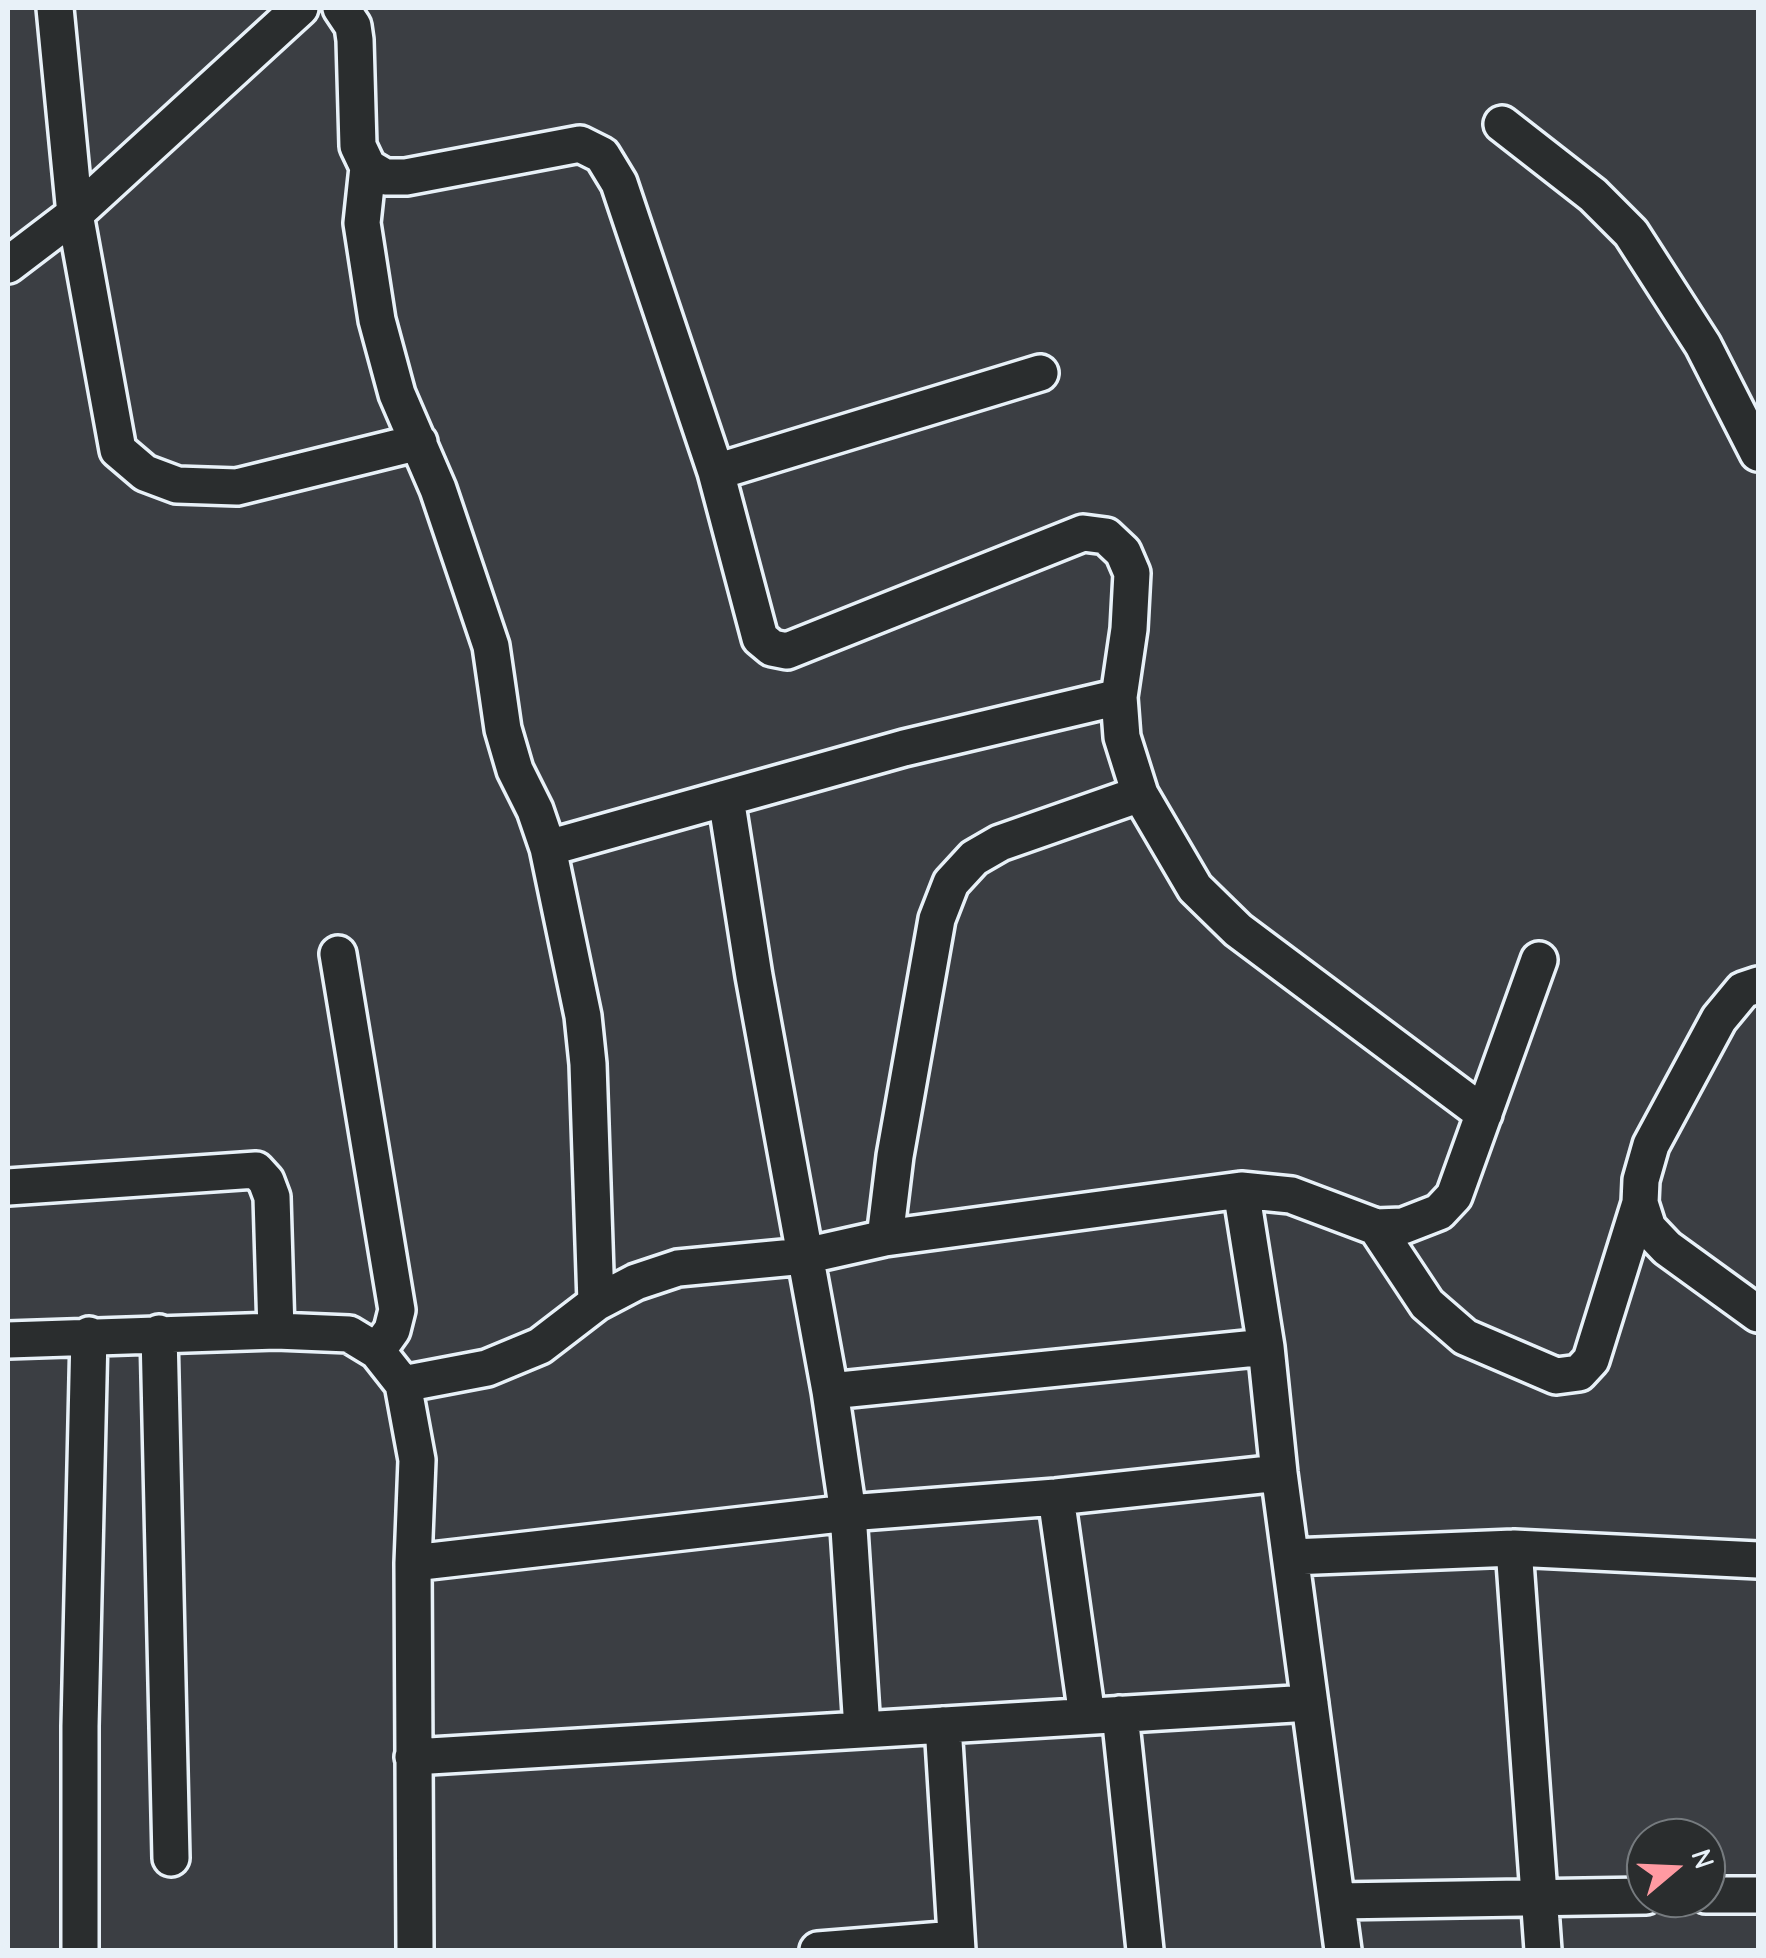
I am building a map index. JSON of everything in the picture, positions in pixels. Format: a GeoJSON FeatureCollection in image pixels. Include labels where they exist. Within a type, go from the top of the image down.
{"type":"FeatureCollection","features":[{"type":"Feature","properties":{"kind":"street"},"geometry":{"type":"LineString","coordinates":[[55,8],[75,214],[118,450],[144,473],[176,485],[237,486],[419,442]]}},
{"type":"Feature","properties":{"kind":"street"},"geometry":{"type":"LineString","coordinates":[[8,265],[75,214],[300,8]]}},
{"type":"Feature","properties":{"kind":"street"},"geometry":{"type":"LineString","coordinates":[[341,8],[355,40],[358,146],[368,167],[362,223],[367,266],[397,394],[419,442],[477,599],[491,646],[503,729],[515,770],[548,848],[583,1016],[596,1302]]}},
{"type":"Feature","properties":{"kind":"street"},"geometry":{"type":"LineString","coordinates":[[1502,124],[1592,196],[1632,234],[1703,345],[1758,452]]}},
{"type":"Feature","properties":{"kind":"street"},"geometry":{"type":"LineString","coordinates":[[368,167],[385,177],[406,177],[580,144],[602,155],[619,183],[716,472],[760,638],[772,648],[786,651],[1083,532],[1106,536],[1123,552],[1132,573],[1119,697],[1122,737],[1140,794],[1196,888],[1238,930],[1484,1114]]}},
{"type":"Feature","properties":{"kind":"street"},"geometry":{"type":"LineString","coordinates":[[716,472],[1040,373]]}},
{"type":"Feature","properties":{"kind":"street"},"geometry":{"type":"LineString","coordinates":[[548,848],[904,748],[1119,697]]}},
{"type":"Feature","properties":{"kind":"street"},"geometry":{"type":"LineString","coordinates":[[884,1238],[937,918],[951,882],[974,858],[1000,843],[1140,794]]}},
{"type":"Feature","properties":{"kind":"street"},"geometry":{"type":"LineString","coordinates":[[726,798],[848,1512],[862,1730]]}},
{"type":"Feature","properties":{"kind":"street"},"geometry":{"type":"LineString","coordinates":[[338,954],[397,1310],[392,1330],[378,1350]]}},
{"type":"Feature","properties":{"kind":"street"},"geometry":{"type":"LineString","coordinates":[[404,1384],[488,1368],[523,1354],[540,1346],[596,1302],[636,1282],[678,1268],[804,1256],[884,1238],[1241,1190],[1290,1195],[1376,1226],[1402,1226],[1439,1212],[1454,1196],[1539,960]]}},
{"type":"Feature","properties":{"kind":"street"},"geometry":{"type":"LineString","coordinates":[[1376,1226],[1427,1304],[1465,1337],[1556,1376],[1579,1373],[1591,1360],[1640,1203],[1641,1180],[1651,1144],[1719,1018],[1751,987]]}},
{"type":"Feature","properties":{"kind":"street"},"geometry":{"type":"LineString","coordinates":[[8,1186],[256,1170],[272,1197],[276,1331]]}},
{"type":"Feature","properties":{"kind":"street"},"geometry":{"type":"LineString","coordinates":[[1241,1190],[1266,1347],[1342,1950]]}},
{"type":"Feature","properties":{"kind":"street"},"geometry":{"type":"LineString","coordinates":[[1640,1203],[1648,1228],[1667,1248],[1758,1314]]}},
{"type":"Feature","properties":{"kind":"street"},"geometry":{"type":"LineString","coordinates":[[158,1333],[170,1858]]}},
{"type":"Feature","properties":{"kind":"street"},"geometry":{"type":"LineString","coordinates":[[8,1340],[158,1333],[348,1334],[378,1350],[404,1384],[417,1460],[415,1950]]}},
{"type":"Feature","properties":{"kind":"street"},"geometry":{"type":"LineString","coordinates":[[80,1950],[80,1726],[89,1335]]}},
{"type":"Feature","properties":{"kind":"street"},"geometry":{"type":"LineString","coordinates":[[830,1390],[1266,1347]]}},
{"type":"Feature","properties":{"kind":"street"},"geometry":{"type":"LineString","coordinates":[[414,1563],[848,1512],[1056,1497],[1279,1473]]}},
{"type":"Feature","properties":{"kind":"street"},"geometry":{"type":"LineString","coordinates":[[1056,1497],[1104,1715],[1145,1950]]}},
{"type":"Feature","properties":{"kind":"street"},"geometry":{"type":"LineString","coordinates":[[1291,1557],[1514,1548],[1758,1560]]}},
{"type":"Feature","properties":{"kind":"street"},"geometry":{"type":"LineString","coordinates":[[1514,1548],[1543,1950]]}},
{"type":"Feature","properties":{"kind":"street"},"geometry":{"type":"LineString","coordinates":[[413,1756],[1310,1702]]}},
{"type":"Feature","properties":{"kind":"street"},"geometry":{"type":"LineString","coordinates":[[818,1950],[956,1945],[943,1724]]}},
{"type":"Feature","properties":{"kind":"street"},"geometry":{"type":"LineString","coordinates":[[1726,1895],[1758,1895]]}},
{"type":"Feature","properties":{"kind":"street"},"geometry":{"type":"LineString","coordinates":[[1336,1901],[1626,1896]]}}]}
